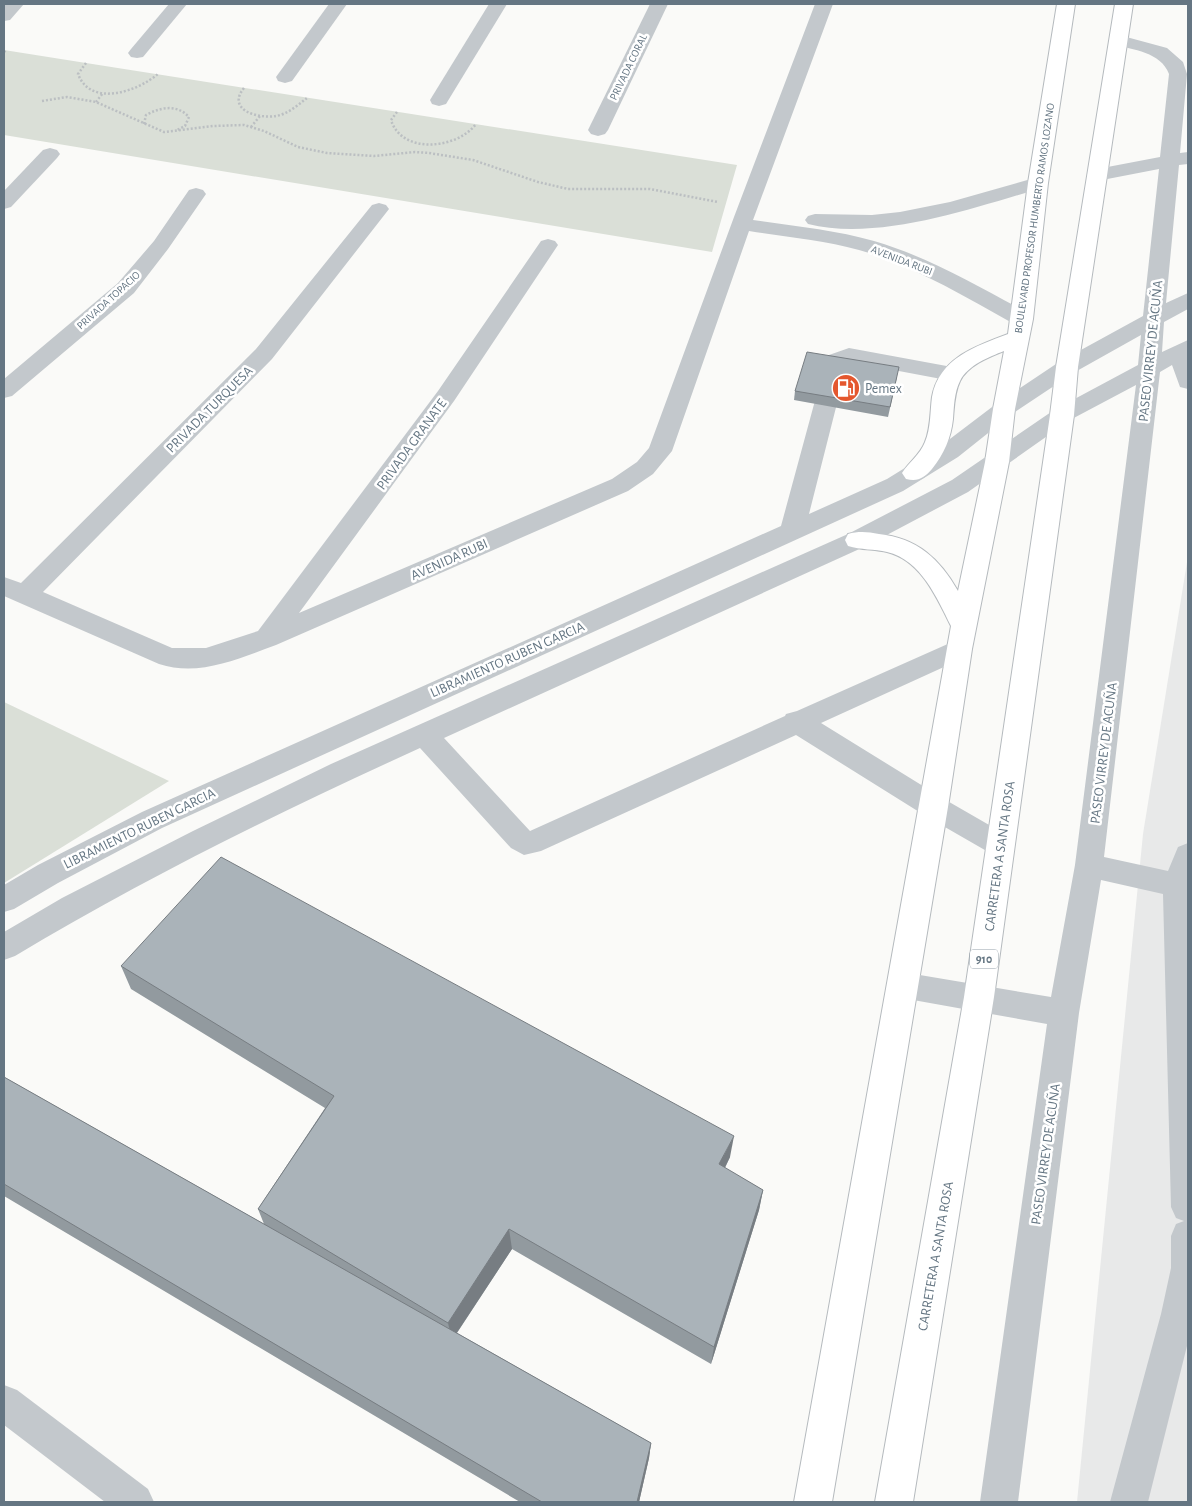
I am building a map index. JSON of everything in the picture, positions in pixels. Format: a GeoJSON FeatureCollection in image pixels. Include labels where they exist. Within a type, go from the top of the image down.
{"type":"FeatureCollection","features":[{"type":"Feature","properties":{"kind":"main road","name":"BOULEVARD PROFESOR HUMBERTO RAMOS LOZANO"},"geometry":{"type":"LineString","coordinates":[[997,462],[1004,409],[1020,329],[1038,183],[1066,4]]}},
{"type":"Feature","properties":{"kind":"main road"},"geometry":{"type":"LineString","coordinates":[[1062,415],[1067,367],[1124,4]]}},
{"type":"Feature","properties":{"kind":"main road"},"geometry":{"type":"LineString","coordinates":[[914,473],[926,462],[933,450],[939,434],[944,391],[952,374],[970,358],[1020,329]]}},
{"type":"Feature","properties":{"kind":"main road","name":"CARRETERA A SANTA ROSA"},"geometry":{"type":"LineString","coordinates":[[894,1502],[978,997],[1062,415]]}},
{"type":"Feature","properties":{"kind":"main road"},"geometry":{"type":"LineString","coordinates":[[813,1502],[934,807],[961,638],[997,462]]}},
{"type":"Feature","properties":{"kind":"main road"},"geometry":{"type":"LineString","coordinates":[[857,540],[895,546],[919,558],[939,578],[961,638]]}},
{"type":"Feature","properties":{"kind":"street"},"geometry":{"type":"LineString","coordinates":[[4,16],[15,4]]}},
{"type":"Feature","properties":{"kind":"street"},"geometry":{"type":"LineString","coordinates":[[137,53],[178,4]]}},
{"type":"Feature","properties":{"kind":"street"},"geometry":{"type":"LineString","coordinates":[[285,77],[338,4]]}},
{"type":"Feature","properties":{"kind":"street"},"geometry":{"type":"LineString","coordinates":[[438,100],[498,4]]}},
{"type":"Feature","properties":{"kind":"street","name":"PRIVADA CORAL"},"geometry":{"type":"LineString","coordinates":[[598,130],[659,4]]}},
{"type":"Feature","properties":{"kind":"street","name":"AVENIDA RUBI"},"geometry":{"type":"LineString","coordinates":[[14,590],[168,657],[182,660],[212,658],[267,638],[620,484],[645,468],[660,451],[824,4]]}},
{"type":"Feature","properties":{"kind":"street"},"geometry":{"type":"LineString","coordinates":[[1118,40],[1161,52],[1188,55]]}},
{"type":"Feature","properties":{"kind":"street","name":"PASEO VIRREY DE ACUÑA"},"geometry":{"type":"LineString","coordinates":[[999,1502],[1064,1013],[1089,865],[1154,318],[1179,159],[1178,74],[1174,62],[1161,52]]}},
{"type":"Feature","properties":{"kind":"street"},"geometry":{"type":"LineString","coordinates":[[4,202],[50,154]]}},
{"type":"Feature","properties":{"kind":"street"},"geometry":{"type":"LineString","coordinates":[[1097,175],[1179,159]]}},
{"type":"Feature","properties":{"kind":"street","name":"AVENIDA RUBI"},"geometry":{"type":"LineString","coordinates":[[745,215],[851,223],[888,221],[917,216],[1038,183]]}},
{"type":"Feature","properties":{"kind":"street","name":"PRIVADA TOPACIO"},"geometry":{"type":"LineString","coordinates":[[4,391],[126,288],[161,245],[196,194]]}},
{"type":"Feature","properties":{"kind":"street","name":"PRIVADA TURQUESA"},"geometry":{"type":"LineString","coordinates":[[14,590],[264,354],[379,209]]}},
{"type":"Feature","properties":{"kind":"street","name":"AVENIDA RUBI"},"geometry":{"type":"LineString","coordinates":[[745,215],[833,239],[880,249],[928,268],[1020,329]]}},
{"type":"Feature","properties":{"kind":"street","name":"PRIVADA GRANATE"},"geometry":{"type":"LineString","coordinates":[[267,638],[446,396],[548,245]]}},
{"type":"Feature","properties":{"kind":"street","name":"LIBRAMIENTO RUBEN GARCIA"},"geometry":{"type":"LineString","coordinates":[[4,900],[48,874],[152,820],[894,486],[950,452],[1004,409],[1067,367],[1188,300]]}},
{"type":"Feature","properties":{"kind":"street"},"geometry":{"type":"LineString","coordinates":[[4,947],[72,907],[203,839],[425,735],[857,540],[960,486],[1062,415],[1184,349],[1188,382]]}},
{"type":"Feature","properties":{"kind":"street"},"geometry":{"type":"LineString","coordinates":[[792,531],[837,360],[849,355],[952,374]]}},
{"type":"Feature","properties":{"kind":"street"},"geometry":{"type":"LineString","coordinates":[[425,735],[520,840],[528,843],[535,842],[796,721],[961,638]]}},
{"type":"Feature","properties":{"kind":"street"},"geometry":{"type":"LineString","coordinates":[[796,721],[934,807],[1000,845]]}},
{"type":"Feature","properties":{"kind":"street"},"geometry":{"type":"LineString","coordinates":[[1188,855],[1183,887],[1188,1207]]}},
{"type":"Feature","properties":{"kind":"street"},"geometry":{"type":"LineString","coordinates":[[1089,865],[1183,887]]}},
{"type":"Feature","properties":{"kind":"street"},"geometry":{"type":"LineString","coordinates":[[902,985],[1064,1013]]}},
{"type":"Feature","properties":{"kind":"street"},"geometry":{"type":"LineString","coordinates":[[1129,1502],[1178,1314],[1188,1268],[1188,1236]]}},
{"type":"Feature","properties":{"kind":"street"},"geometry":{"type":"LineString","coordinates":[[4,1403],[135,1502]]}},
{"type":"Feature","properties":{"kind":"path"},"geometry":{"type":"LineString","coordinates":[[86,63],[78,74],[79,80],[85,86],[103,92],[120,93],[132,90],[150,81],[158,74]]}},
{"type":"Feature","properties":{"kind":"path"},"geometry":{"type":"LineString","coordinates":[[244,88],[239,92],[236,99],[238,105],[243,111],[260,116],[277,116],[286,113],[307,98]]}},
{"type":"Feature","properties":{"kind":"path"},"geometry":{"type":"LineString","coordinates":[[96,102],[103,92]]}},
{"type":"Feature","properties":{"kind":"path"},"geometry":{"type":"LineString","coordinates":[[42,101],[67,97],[96,102],[123,112],[156,130],[168,132],[231,124],[251,127],[298,147],[327,153],[374,156],[422,153],[473,160],[568,190],[650,189],[745,215]]}},
{"type":"Feature","properties":{"kind":"path"},"geometry":{"type":"LineString","coordinates":[[144,124],[146,115],[153,111],[171,107],[186,113],[189,117],[184,126],[168,132]]}},
{"type":"Feature","properties":{"kind":"path"},"geometry":{"type":"LineString","coordinates":[[397,112],[391,120],[392,127],[399,135],[427,144],[438,144],[458,139],[470,132],[476,124]]}},
{"type":"Feature","properties":{"kind":"path"},"geometry":{"type":"LineString","coordinates":[[251,127],[260,116]]}},
{"type":"Feature","properties":{"kind":"path"},"geometry":{"type":"LineString","coordinates":[[422,153],[427,144]]}},
{"type":"Feature","properties":{"kind":"shaded area"},"geometry":{"type":"Polygon","coordinates":[[[4,50],[737,165],[712,252],[4,135],[4,50]]]}},
{"type":"Feature","properties":{"kind":"shaded area"},"geometry":{"type":"Polygon","coordinates":[[[1188,556],[1188,1502],[1077,1502],[1143,834],[1188,556]]]}},
{"type":"Feature","properties":{"kind":"shaded area"},"geometry":{"type":"Polygon","coordinates":[[[4,702],[169,781],[4,883],[4,702]]]}},
{"type":"Feature","properties":{"kind":"building","name":"Pemex"},"geometry":{"type":"Polygon","coordinates":[[[807,352],[899,367],[890,407],[795,391],[807,352]]]}},
{"type":"Feature","properties":{"kind":"building"},"geometry":{"type":"Polygon","coordinates":[[[221,857],[734,1136],[719,1164],[763,1190],[714,1347],[509,1229],[448,1323],[258,1209],[334,1096],[121,966],[221,857]]]}},
{"type":"Feature","properties":{"kind":"building"},"geometry":{"type":"Polygon","coordinates":[[[4,1077],[651,1443],[637,1502],[542,1502],[4,1184],[4,1077]]]}},
{"type":"Feature","properties":{"kind":"place","name":"Pemex"},"geometry":{"type":"Point","coordinates":[846,388]}}]}
